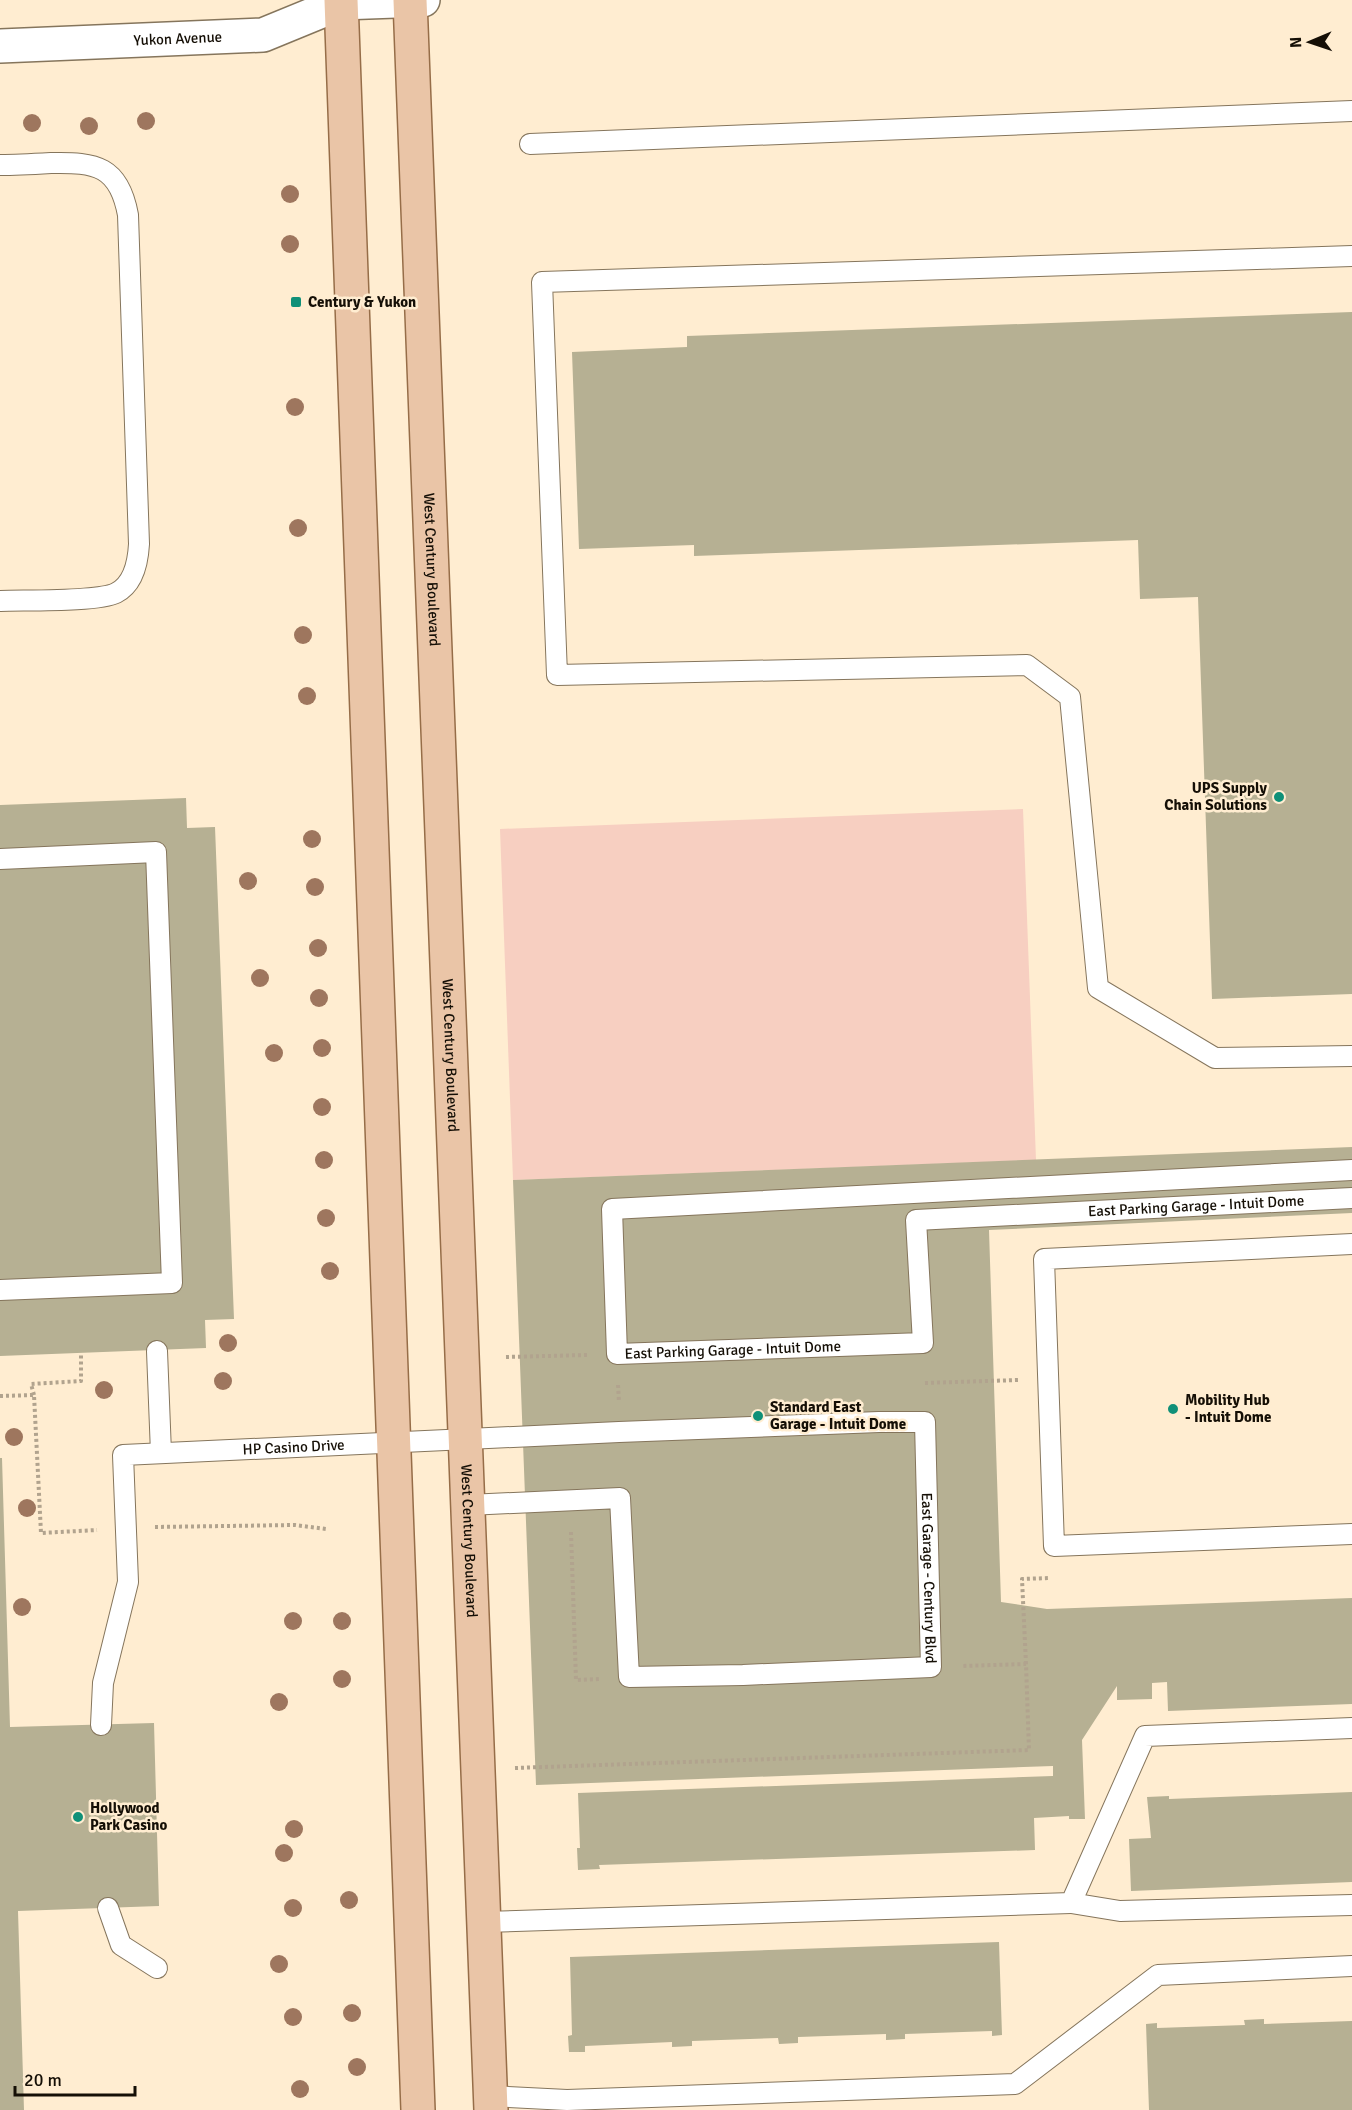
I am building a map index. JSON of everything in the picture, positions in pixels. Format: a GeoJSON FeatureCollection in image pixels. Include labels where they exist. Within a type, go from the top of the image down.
{"type":"FeatureCollection","features":[{"type":"Feature","properties":{"kind":"main road","name":"West Century Boulevard"},"geometry":{"type":"LineString","coordinates":[[414,0],[491,2103]]}},
{"type":"Feature","properties":{"kind":"main road"},"geometry":{"type":"LineString","coordinates":[[338,1],[418,2110]]}},
{"type":"Feature","properties":{"kind":"street"},"geometry":{"type":"LineString","coordinates":[[338,1],[414,0]]}},
{"type":"Feature","properties":{"kind":"street","name":"Yukon Avenue"},"geometry":{"type":"LineString","coordinates":[[0,46],[263,35],[338,1]]}},
{"type":"Feature","properties":{"kind":"lane"},"geometry":{"type":"LineString","coordinates":[[530,144],[1352,111]]}},
{"type":"Feature","properties":{"kind":"lane"},"geometry":{"type":"LineString","coordinates":[[0,165],[81,162],[101,168],[114,179],[124,196],[128,215],[139,544],[138,562],[130,579],[117,592],[98,598],[0,601]]}},
{"type":"Feature","properties":{"kind":"lane"},"geometry":{"type":"LineString","coordinates":[[1352,256],[542,282],[557,675],[1028,664],[1070,697],[1098,988],[1215,1058],[1352,1056]]}},
{"type":"Feature","properties":{"kind":"lane"},"geometry":{"type":"LineString","coordinates":[[0,859],[156,852],[172,1283],[0,1290]]}},
{"type":"Feature","properties":{"kind":"lane","name":"East Parking Garage - Intuit Dome"},"geometry":{"type":"LineString","coordinates":[[1352,1170],[612,1209],[617,1354],[922,1343],[916,1220],[1352,1198]]}},
{"type":"Feature","properties":{"kind":"lane"},"geometry":{"type":"LineString","coordinates":[[1352,1244],[1044,1259],[1054,1546],[1352,1534]]}},
{"type":"Feature","properties":{"kind":"lane"},"geometry":{"type":"LineString","coordinates":[[157,1351],[161,1453]]}},
{"type":"Feature","properties":{"kind":"lane"},"geometry":{"type":"LineString","coordinates":[[466,1440],[620,1432],[925,1422]]}},
{"type":"Feature","properties":{"kind":"lane","name":"East Garage - Century Blvd"},"geometry":{"type":"LineString","coordinates":[[629,1677],[824,1673],[931,1667],[925,1422]]}},
{"type":"Feature","properties":{"kind":"lane","name":"HP Casino Drive"},"geometry":{"type":"LineString","coordinates":[[101,1725],[103,1683],[128,1582],[123,1455],[466,1440]]}},
{"type":"Feature","properties":{"kind":"lane"},"geometry":{"type":"LineString","coordinates":[[468,1505],[620,1498],[629,1677]]}},
{"type":"Feature","properties":{"kind":"lane"},"geometry":{"type":"LineString","coordinates":[[1071,1903],[1145,1736],[1352,1728]]}},
{"type":"Feature","properties":{"kind":"lane"},"geometry":{"type":"LineString","coordinates":[[484,1922],[1071,1903],[1120,1911],[1352,1905]]}},
{"type":"Feature","properties":{"kind":"lane"},"geometry":{"type":"LineString","coordinates":[[108,1908],[121,1945],[157,1968]]}},
{"type":"Feature","properties":{"kind":"lane"},"geometry":{"type":"LineString","coordinates":[[491,2103],[1015,2084],[1158,1975],[1352,1966]]}},
{"type":"Feature","properties":{"kind":"path"},"geometry":{"type":"LineString","coordinates":[[922,1343],[925,1422]]}},
{"type":"Feature","properties":{"kind":"path"},"geometry":{"type":"LineString","coordinates":[[34,1395],[31,1384],[81,1381],[81,1353]]}},
{"type":"Feature","properties":{"kind":"path"},"geometry":{"type":"LineString","coordinates":[[506,1357],[617,1354],[620,1432]]}},
{"type":"Feature","properties":{"kind":"path"},"geometry":{"type":"LineString","coordinates":[[925,1383],[1048,1379]]}},
{"type":"Feature","properties":{"kind":"path"},"geometry":{"type":"LineString","coordinates":[[571,1532],[576,1680],[629,1677]]}},
{"type":"Feature","properties":{"kind":"path"},"geometry":{"type":"LineString","coordinates":[[478,1770],[1029,1750],[1022,1580],[1057,1578]]}},
{"type":"Feature","properties":{"kind":"path"},"geometry":{"type":"LineString","coordinates":[[931,1667],[1026,1664]]}},
{"type":"Feature","properties":{"kind":"shaded area"},"geometry":{"type":"Polygon","coordinates":[[[1023,809],[1036,1160],[513,1180],[500,829],[1023,809]]]}},
{"type":"Feature","properties":{"kind":"building","name":"UPS Supply Chain Solutions"},"geometry":{"type":"Polygon","coordinates":[[[1352,312],[1352,994],[1212,999],[1198,597],[1140,599],[1138,540],[694,556],[694,545],[579,549],[572,352],[687,347],[687,336],[1352,312]]]}},
{"type":"Feature","properties":{"kind":"building"},"geometry":{"type":"Polygon","coordinates":[[[186,798],[187,828],[215,827],[234,1319],[205,1320],[206,1348],[0,1356],[0,805],[186,798]]]}},
{"type":"Feature","properties":{"kind":"building","name":"Standard East Garage - Intuit Dome"},"geometry":{"type":"Polygon","coordinates":[[[1352,1147],[1352,1213],[989,1230],[1001,1602],[1047,1609],[1352,1598],[1352,1704],[1168,1711],[1167,1682],[1152,1683],[1152,1699],[1117,1700],[1117,1686],[1082,1740],[1085,1819],[1069,1819],[1069,1816],[1034,1818],[1035,1850],[599,1865],[600,1869],[578,1870],[577,1848],[580,1848],[578,1793],[1053,1776],[1053,1766],[536,1785],[513,1180],[1352,1147]]]}},
{"type":"Feature","properties":{"kind":"building","name":"Hollywood Park Casino"},"geometry":{"type":"Polygon","coordinates":[[[0,1458],[2,1458],[10,1727],[154,1723],[159,1906],[18,1911],[24,2110],[0,2110],[0,1458]]]}},
{"type":"Feature","properties":{"kind":"building"},"geometry":{"type":"Polygon","coordinates":[[[1352,1792],[1352,1882],[1131,1891],[1129,1839],[1151,1838],[1147,1797],[1169,1796],[1169,1799],[1352,1792]]]}},
{"type":"Feature","properties":{"kind":"building"},"geometry":{"type":"Polygon","coordinates":[[[999,1942],[1002,2035],[992,2036],[992,2031],[905,2034],[905,2039],[886,2040],[886,2034],[798,2037],[798,2043],[779,2044],[778,2038],[692,2041],[692,2046],[672,2047],[672,2042],[585,2046],[585,2052],[569,2052],[568,2036],[572,2035],[570,1957],[999,1942]]]}},
{"type":"Feature","properties":{"kind":"building"},"geometry":{"type":"Polygon","coordinates":[[[1264,2019],[1264,2024],[1352,2021],[1352,2110],[1149,2110],[1146,2024],[1157,2023],[1157,2028],[1245,2025],[1244,2020],[1264,2019]]]}},
{"type":"Feature","properties":{"kind":"place","name":"Century & Yukon"},"geometry":{"type":"Point","coordinates":[296,302]}},
{"type":"Feature","properties":{"kind":"place","name":"UPS Supply Chain Solutions"},"geometry":{"type":"Point","coordinates":[1279,797]}},
{"type":"Feature","properties":{"kind":"place","name":"Mobility Hub - Intuit Dome"},"geometry":{"type":"Point","coordinates":[1173,1409]}},
{"type":"Feature","properties":{"kind":"place","name":"Standard East Garage - Intuit Dome"},"geometry":{"type":"Point","coordinates":[758,1416]}},
{"type":"Feature","properties":{"kind":"place","name":"Hollywood Park Casino"},"geometry":{"type":"Point","coordinates":[78,1817]}}]}
